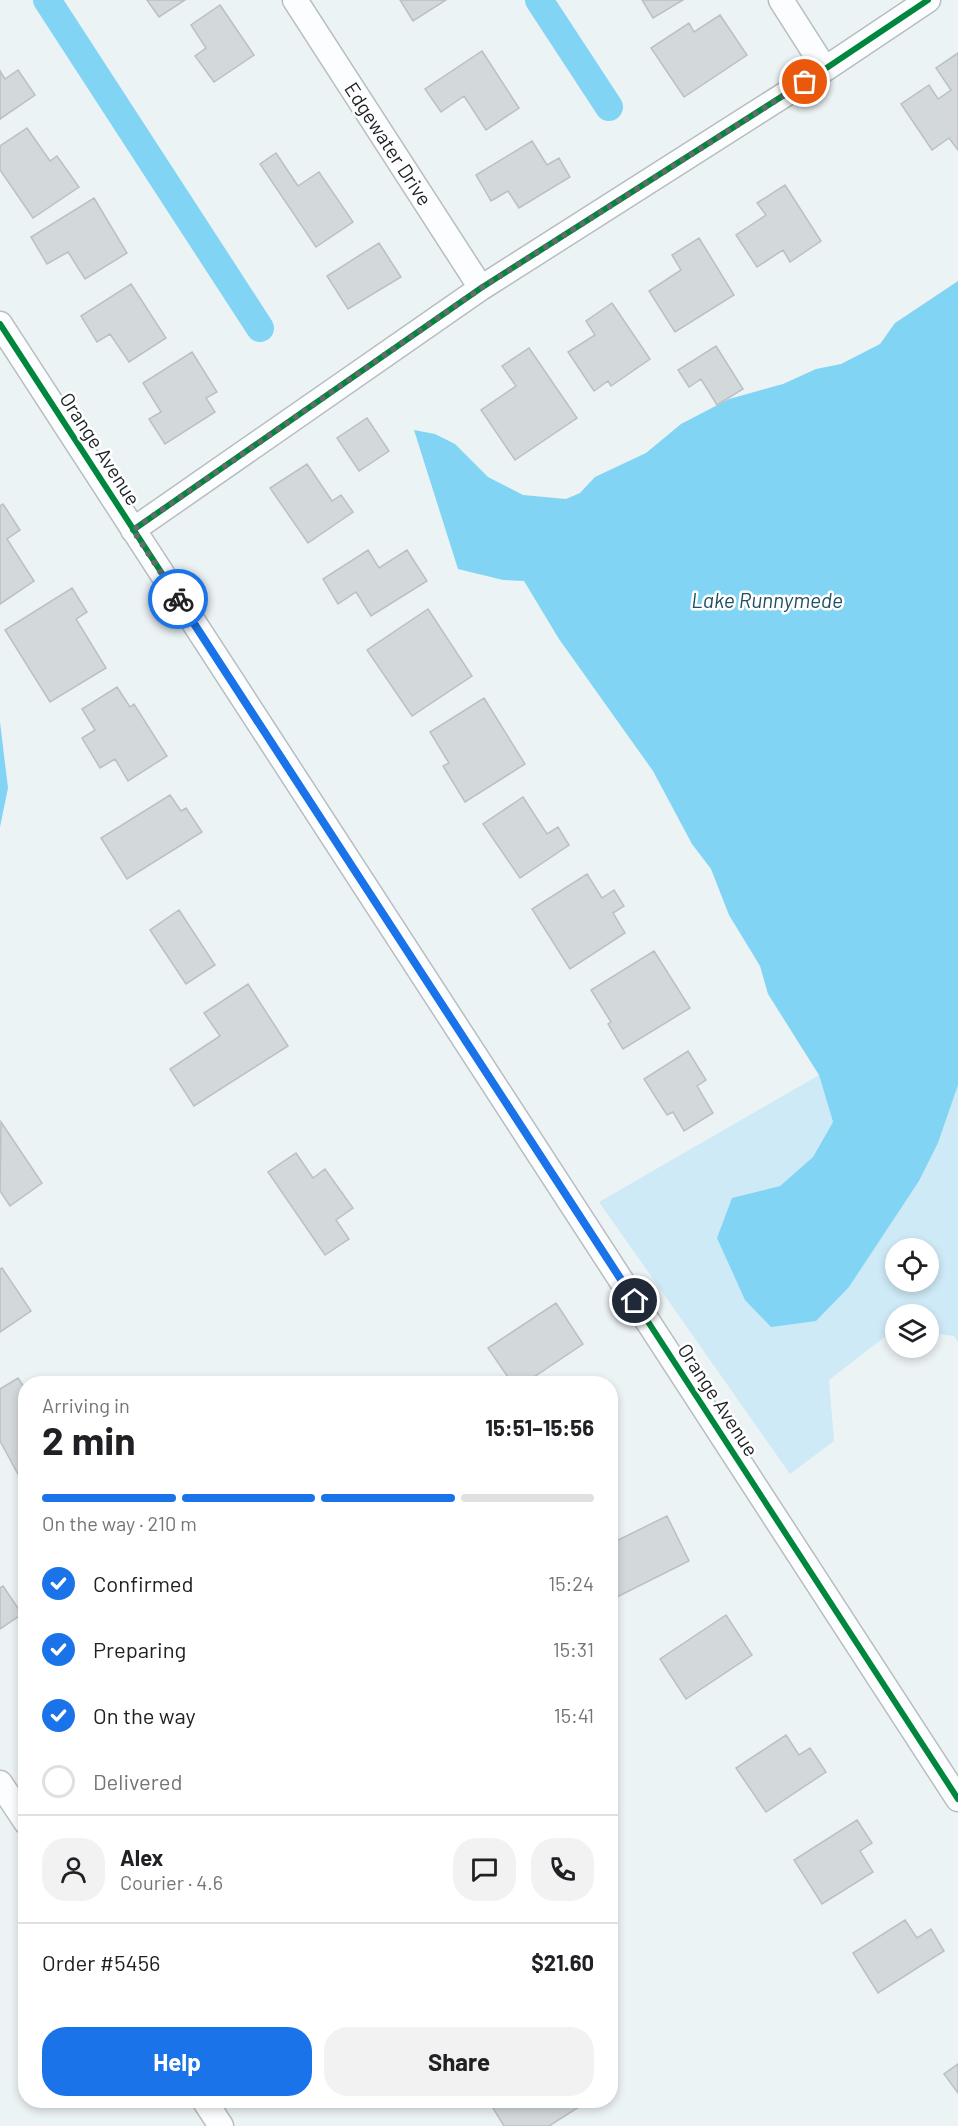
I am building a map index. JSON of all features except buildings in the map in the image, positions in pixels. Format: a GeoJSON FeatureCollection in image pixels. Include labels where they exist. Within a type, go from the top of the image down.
{"type":"FeatureCollection","features":[{"type":"Feature","properties":{"kind":"street","name":"Edgewater Drive"},"geometry":{"type":"LineString","coordinates":[[295,0],[481,288]]}},
{"type":"Feature","properties":{"kind":"street"},"geometry":{"type":"LineString","coordinates":[[781,0],[825,69]]}},
{"type":"Feature","properties":{"kind":"street"},"geometry":{"type":"LineString","coordinates":[[133,530],[481,288],[825,69],[928,0]]}},
{"type":"Feature","properties":{"kind":"street","name":"Orange Avenue"},"geometry":{"type":"LineString","coordinates":[[0,324],[958,1799]]}},
{"type":"Feature","properties":{"kind":"street"},"geometry":{"type":"LineString","coordinates":[[0,1782],[18,1810]]}},
{"type":"Feature","properties":{"kind":"street"},"geometry":{"type":"LineString","coordinates":[[209,2108],[221,2126]]}},
{"type":"Feature","properties":{"kind":"shaded area"},"geometry":{"type":"Polygon","coordinates":[[[819,1075],[833,1122],[813,1157],[780,1186],[732,1198],[849,1287],[919,1181],[938,1143],[958,1085],[958,1342],[954,1336],[939,1334],[939,1304],[885,1304],[885,1337],[829,1380],[834,1441],[790,1474],[599,1202],[819,1075]]]}},
{"type":"Feature","properties":{"kind":"water","name":"Lake Runnymede"},"geometry":{"type":"Polygon","coordinates":[[[958,281],[958,1085],[938,1143],[919,1181],[849,1287],[816,1321],[771,1327],[745,1300],[717,1238],[732,1198],[780,1186],[813,1157],[833,1122],[819,1075],[768,994],[760,966],[729,915],[711,869],[692,844],[653,771],[559,639],[524,581],[503,580],[458,569],[414,430],[435,434],[455,444],[488,477],[523,495],[566,499],[580,493],[595,477],[646,453],[681,424],[729,399],[783,384],[816,369],[841,364],[880,344],[895,323],[958,281]]]}},
{"type":"Feature","properties":{"kind":"water"},"geometry":{"type":"Polygon","coordinates":[[[0,722],[8,788],[0,827],[0,722]]]}},
{"type":"Feature","properties":{"kind":"waterway"},"geometry":{"type":"LineString","coordinates":[[47,0],[260,328]]}},
{"type":"Feature","properties":{"kind":"waterway"},"geometry":{"type":"LineString","coordinates":[[539,0],[609,107]]}},
{"type":"Feature","properties":{"kind":"cycle path"},"geometry":{"type":"LineString","coordinates":[[133,530],[481,288],[825,69],[928,0]]}},
{"type":"Feature","properties":{"kind":"cycle path"},"geometry":{"type":"LineString","coordinates":[[0,324],[958,1799]]}},
{"type":"Feature","properties":{"kind":"way so far"},"geometry":{"type":"LineString","coordinates":[[178,599],[133,530],[481,288],[805,82]]}},
{"type":"Feature","properties":{"kind":"route"},"geometry":{"type":"LineString","coordinates":[[178,599],[635,1301]]}}]}
